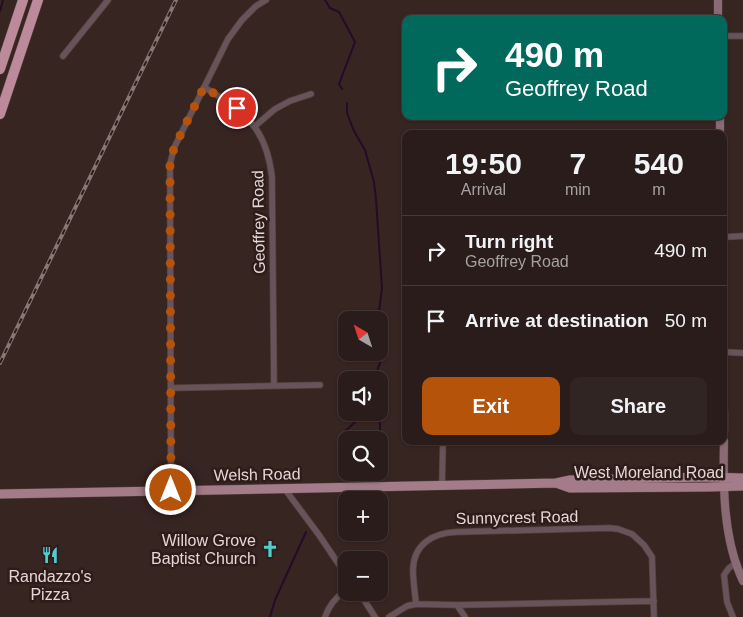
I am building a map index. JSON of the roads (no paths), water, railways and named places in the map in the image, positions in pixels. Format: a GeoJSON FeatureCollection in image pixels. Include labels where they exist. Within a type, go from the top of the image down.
{"type":"FeatureCollection","features":[{"type":"Feature","properties":{"kind":"highway"},"geometry":{"type":"LineString","coordinates":[[0,69],[23,0]]}},
{"type":"Feature","properties":{"kind":"highway"},"geometry":{"type":"LineString","coordinates":[[0,114],[38,0]]}},
{"type":"Feature","properties":{"kind":"main road","name":"West Moreland Road"},"geometry":{"type":"LineString","coordinates":[[335,487],[556,483],[570,488],[724,482],[743,478]]}},
{"type":"Feature","properties":{"kind":"main road","name":"West Moreland Road"},"geometry":{"type":"LineString","coordinates":[[724,482],[743,486]]}},
{"type":"Feature","properties":{"kind":"main road","name":"Welsh Road"},"geometry":{"type":"LineString","coordinates":[[0,494],[335,487]]}},
{"type":"Feature","properties":{"kind":"street"},"geometry":{"type":"LineString","coordinates":[[63,56],[108,0]]}},
{"type":"Feature","properties":{"kind":"street"},"geometry":{"type":"LineString","coordinates":[[171,490],[170,164],[174,148],[232,32],[256,6],[266,0]]}},
{"type":"Feature","properties":{"kind":"street"},"geometry":{"type":"LineString","coordinates":[[718,0],[718,15]]}},
{"type":"Feature","properties":{"kind":"street"},"geometry":{"type":"LineString","coordinates":[[727,36],[743,36]]}},
{"type":"Feature","properties":{"kind":"street","name":"Geoffrey Road"},"geometry":{"type":"LineString","coordinates":[[204,87],[237,108],[255,126],[265,144],[270,160],[272,177],[274,385]]}},
{"type":"Feature","properties":{"kind":"street"},"geometry":{"type":"LineString","coordinates":[[255,126],[275,109],[290,101],[311,94]]}},
{"type":"Feature","properties":{"kind":"street"},"geometry":{"type":"LineString","coordinates":[[727,237],[743,236]]}},
{"type":"Feature","properties":{"kind":"street"},"geometry":{"type":"LineString","coordinates":[[727,352],[743,353]]}},
{"type":"Feature","properties":{"kind":"street"},"geometry":{"type":"LineString","coordinates":[[171,388],[320,385]]}},
{"type":"Feature","properties":{"kind":"street"},"geometry":{"type":"LineString","coordinates":[[442,485],[443,445]]}},
{"type":"Feature","properties":{"kind":"street"},"geometry":{"type":"LineString","coordinates":[[724,445],[724,482],[728,524],[733,552],[743,581]]}},
{"type":"Feature","properties":{"kind":"street"},"geometry":{"type":"LineString","coordinates":[[284,488],[338,563]]}},
{"type":"Feature","properties":{"kind":"street","name":"Sunnycrest Road"},"geometry":{"type":"LineString","coordinates":[[416,604],[413,570],[416,555],[424,543],[436,535],[444,532],[609,528],[632,534],[648,550],[652,557],[654,617]]}},
{"type":"Feature","properties":{"kind":"street"},"geometry":{"type":"LineString","coordinates":[[733,617],[727,602],[724,575],[736,563]]}},
{"type":"Feature","properties":{"kind":"street"},"geometry":{"type":"LineString","coordinates":[[325,617],[331,604],[338,597]]}},
{"type":"Feature","properties":{"kind":"street"},"geometry":{"type":"LineString","coordinates":[[365,601],[375,617]]}},
{"type":"Feature","properties":{"kind":"street"},"geometry":{"type":"LineString","coordinates":[[389,617],[407,606],[416,604],[457,605],[654,601]]}},
{"type":"Feature","properties":{"kind":"street"},"geometry":{"type":"LineString","coordinates":[[457,605],[465,617]]}},
{"type":"Feature","properties":{"kind":"waterway"},"geometry":{"type":"LineString","coordinates":[[0,11],[3,0]]}},
{"type":"Feature","properties":{"kind":"waterway"},"geometry":{"type":"LineString","coordinates":[[325,0],[330,8],[339,12],[355,42],[339,84],[342,89]]}},
{"type":"Feature","properties":{"kind":"waterway"},"geometry":{"type":"LineString","coordinates":[[347,103],[347,113],[354,131],[365,150],[374,182],[382,288],[379,311]]}},
{"type":"Feature","properties":{"kind":"waterway"},"geometry":{"type":"LineString","coordinates":[[377,371],[381,361]]}},
{"type":"Feature","properties":{"kind":"waterway"},"geometry":{"type":"LineString","coordinates":[[345,431],[356,421]]}},
{"type":"Feature","properties":{"kind":"waterway"},"geometry":{"type":"LineString","coordinates":[[379,421],[380,431]]}},
{"type":"Feature","properties":{"kind":"waterway"},"geometry":{"type":"LineString","coordinates":[[270,617],[275,600],[306,532]]}},
{"type":"Feature","properties":{"kind":"railway"},"geometry":{"type":"LineString","coordinates":[[0,363],[176,0]]}},
{"type":"Feature","properties":{"kind":"place","name":"Willow Grove Baptist Church"},"geometry":{"type":"Point","coordinates":[270,549]}},
{"type":"Feature","properties":{"kind":"place","name":"Randazzo's Pizza"},"geometry":{"type":"Point","coordinates":[50,555]}}]}
